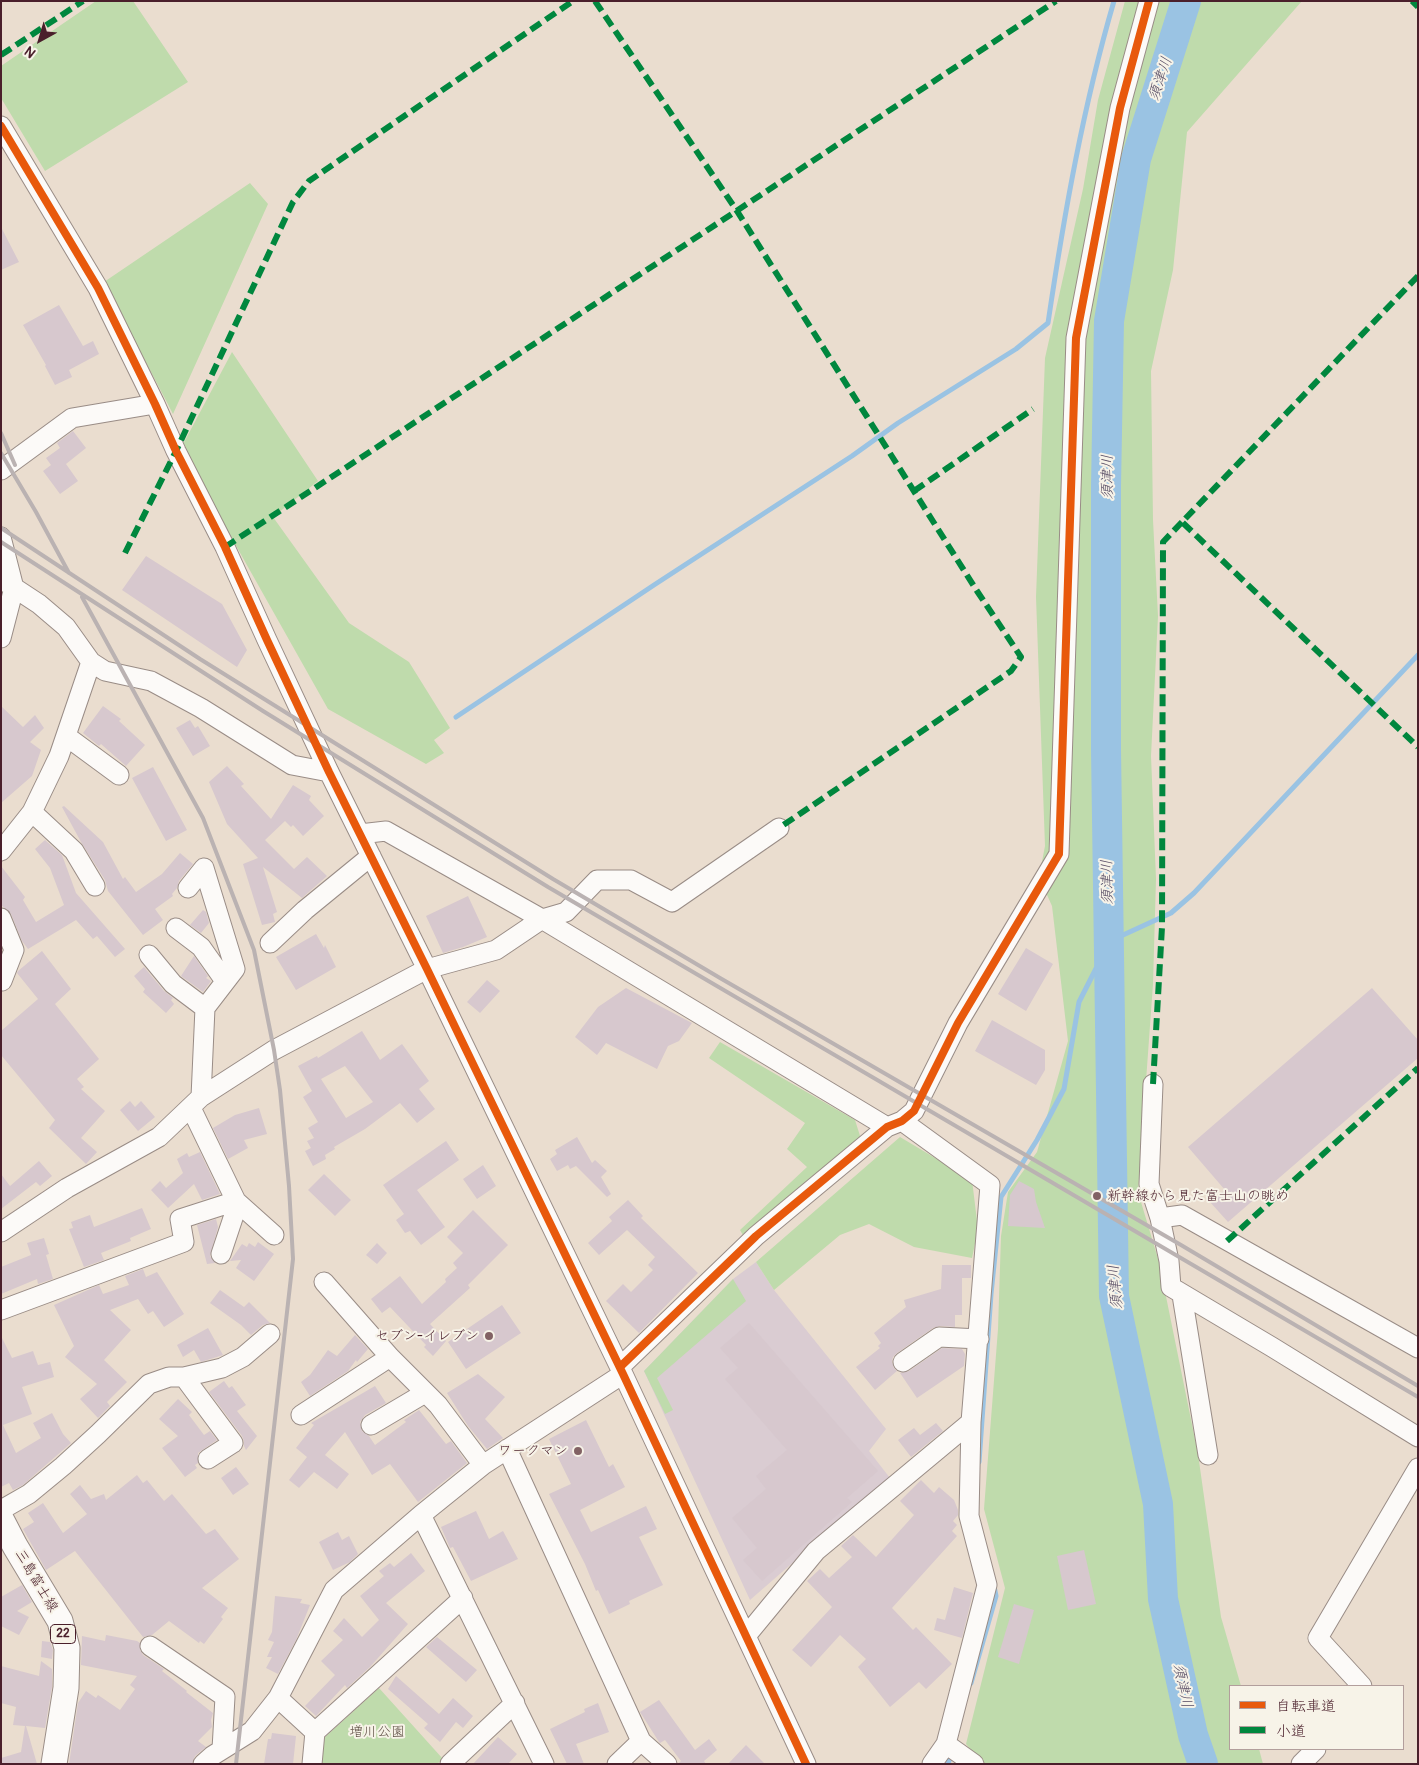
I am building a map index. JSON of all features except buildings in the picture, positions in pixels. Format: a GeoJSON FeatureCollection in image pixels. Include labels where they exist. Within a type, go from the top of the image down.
{"type":"FeatureCollection","features":[{"type":"Feature","properties":{"kind":"main road","name":"三島富士線"},"geometry":{"type":"LineString","coordinates":[[1,1519],[14,1546],[60,1621],[67,1648],[66,1688],[54,1764]]}},
{"type":"Feature","properties":{"kind":"street"},"geometry":{"type":"LineString","coordinates":[[203,1764],[222,1749],[252,1731],[278,1698],[334,1590],[421,1515],[483,1465],[622,1370],[756,1236],[895,1124],[914,1111],[958,1023],[1059,854],[1076,338],[1120,108],[1149,1]]}},
{"type":"Feature","properties":{"kind":"street"},"geometry":{"type":"LineString","coordinates":[[1,126],[98,288],[176,451],[225,547],[329,772],[622,1370],[806,1764]]}},
{"type":"Feature","properties":{"kind":"street"},"geometry":{"type":"LineString","coordinates":[[1,470],[72,418],[155,404]]}},
{"type":"Feature","properties":{"kind":"street"},"geometry":{"type":"LineString","coordinates":[[1,537],[8,583],[1,638]]}},
{"type":"Feature","properties":{"kind":"street"},"geometry":{"type":"LineString","coordinates":[[8,583],[39,604],[66,627],[91,662],[105,671],[151,681],[201,708],[292,765],[329,772]]}},
{"type":"Feature","properties":{"kind":"street"},"geometry":{"type":"LineString","coordinates":[[1,851],[32,812],[59,756],[91,662]]}},
{"type":"Feature","properties":{"kind":"street"},"geometry":{"type":"LineString","coordinates":[[66,736],[119,775]]}},
{"type":"Feature","properties":{"kind":"street"},"geometry":{"type":"LineString","coordinates":[[32,812],[74,851],[95,886]]}},
{"type":"Feature","properties":{"kind":"street"},"geometry":{"type":"LineString","coordinates":[[1,1232],[67,1188],[159,1137],[196,1102],[274,1050],[427,969],[496,950],[542,919],[566,912],[597,880],[632,880],[672,902],[779,828]]}},
{"type":"Feature","properties":{"kind":"street"},"geometry":{"type":"LineString","coordinates":[[360,834],[386,830],[895,1124],[990,1185],[971,1422],[969,1516],[987,1585],[946,1744],[932,1764]]}},
{"type":"Feature","properties":{"kind":"street"},"geometry":{"type":"LineString","coordinates":[[270,943],[305,910],[371,856]]}},
{"type":"Feature","properties":{"kind":"street"},"geometry":{"type":"LineString","coordinates":[[188,888],[204,868],[235,969],[205,1008],[196,1102],[237,1202],[274,1235]]}},
{"type":"Feature","properties":{"kind":"street"},"geometry":{"type":"LineString","coordinates":[[1,918],[14,950],[2,981]]}},
{"type":"Feature","properties":{"kind":"street"},"geometry":{"type":"LineString","coordinates":[[176,928],[201,948],[225,981]]}},
{"type":"Feature","properties":{"kind":"street"},"geometry":{"type":"LineString","coordinates":[[148,955],[173,984],[205,1008]]}},
{"type":"Feature","properties":{"kind":"street"},"geometry":{"type":"LineString","coordinates":[[1153,1084],[1149,1184],[1160,1218],[1169,1261],[1171,1287],[1418,1437]]}},
{"type":"Feature","properties":{"kind":"street"},"geometry":{"type":"LineString","coordinates":[[221,1254],[237,1202]]}},
{"type":"Feature","properties":{"kind":"street"},"geometry":{"type":"LineString","coordinates":[[1,1310],[184,1242],[180,1219],[237,1202]]}},
{"type":"Feature","properties":{"kind":"street"},"geometry":{"type":"LineString","coordinates":[[1160,1218],[1182,1216],[1418,1348]]}},
{"type":"Feature","properties":{"kind":"street"},"geometry":{"type":"LineString","coordinates":[[324,1282],[390,1357],[438,1406],[483,1465]]}},
{"type":"Feature","properties":{"kind":"street"},"geometry":{"type":"LineString","coordinates":[[1182,1295],[1208,1454]]}},
{"type":"Feature","properties":{"kind":"street"},"geometry":{"type":"LineString","coordinates":[[1,1510],[29,1494],[63,1466],[149,1384],[169,1377],[184,1378],[222,1368],[243,1357],[270,1334]]}},
{"type":"Feature","properties":{"kind":"street"},"geometry":{"type":"LineString","coordinates":[[903,1362],[939,1337],[979,1339]]}},
{"type":"Feature","properties":{"kind":"street"},"geometry":{"type":"LineString","coordinates":[[301,1415],[390,1357]]}},
{"type":"Feature","properties":{"kind":"street"},"geometry":{"type":"LineString","coordinates":[[184,1378],[233,1444],[208,1459]]}},
{"type":"Feature","properties":{"kind":"street"},"geometry":{"type":"LineString","coordinates":[[372,1425],[425,1393]]}},
{"type":"Feature","properties":{"kind":"street"},"geometry":{"type":"LineString","coordinates":[[746,1636],[816,1551],[971,1422]]}},
{"type":"Feature","properties":{"kind":"street"},"geometry":{"type":"LineString","coordinates":[[507,1449],[641,1741],[667,1764]]}},
{"type":"Feature","properties":{"kind":"street"},"geometry":{"type":"LineString","coordinates":[[1361,1685],[1318,1638],[1418,1468]]}},
{"type":"Feature","properties":{"kind":"street"},"geometry":{"type":"LineString","coordinates":[[421,1515],[544,1764]]}},
{"type":"Feature","properties":{"kind":"street"},"geometry":{"type":"LineString","coordinates":[[312,1764],[315,1732],[462,1598]]}},
{"type":"Feature","properties":{"kind":"street"},"geometry":{"type":"LineString","coordinates":[[150,1646],[225,1697],[222,1749]]}},
{"type":"Feature","properties":{"kind":"street"},"geometry":{"type":"LineString","coordinates":[[278,1698],[315,1732]]}},
{"type":"Feature","properties":{"kind":"street"},"geometry":{"type":"LineString","coordinates":[[450,1764],[515,1703]]}},
{"type":"Feature","properties":{"kind":"street"},"geometry":{"type":"LineString","coordinates":[[617,1764],[641,1741]]}},
{"type":"Feature","properties":{"kind":"street"},"geometry":{"type":"LineString","coordinates":[[946,1744],[970,1761]]}},
{"type":"Feature","properties":{"kind":"street"},"geometry":{"type":"LineString","coordinates":[[1301,1764],[1315,1750]]}},
{"type":"Feature","properties":{"kind":"shaded area"},"geometry":{"type":"Polygon","coordinates":[[[756,1262],[774,1290],[886,1429],[869,1451],[890,1478],[750,1600],[644,1371],[733,1279],[756,1262]]]}},
{"type":"Feature","properties":{"kind":"green space"},"geometry":{"type":"Polygon","coordinates":[[[96,1],[133,1],[188,82],[45,171],[1,98],[1,66],[96,1]]]}},
{"type":"Feature","properties":{"kind":"green space"},"geometry":{"type":"Polygon","coordinates":[[[1125,1],[1302,1],[1187,132],[1173,270],[1151,371],[1153,520],[1158,616],[1151,756],[1156,879],[1153,984],[1138,1192],[1159,1262],[1198,1454],[1221,1617],[1241,1685],[1229,1685],[1229,1750],[1259,1750],[1263,1764],[983,1764],[966,1744],[1005,1588],[984,1509],[998,1329],[1001,1236],[1008,1192],[1037,1152],[1068,1041],[1052,906],[1039,877],[1045,846],[1036,597],[1045,358],[1083,189],[1098,100],[1125,1]]]}},
{"type":"Feature","properties":{"kind":"green space"},"geometry":{"type":"Polygon","coordinates":[[[250,183],[268,204],[173,414],[104,282],[250,183]]]}},
{"type":"Feature","properties":{"kind":"green space"},"geometry":{"type":"Polygon","coordinates":[[[232,352],[318,481],[273,517],[349,623],[409,662],[450,728],[434,740],[444,753],[426,764],[328,709],[181,448],[232,352]]]}},
{"type":"Feature","properties":{"kind":"green space"},"geometry":{"type":"Polygon","coordinates":[[[720,1042],[855,1120],[861,1139],[744,1237],[740,1230],[807,1167],[787,1149],[805,1123],[709,1058],[720,1042]]]}},
{"type":"Feature","properties":{"kind":"green space"},"geometry":{"type":"Polygon","coordinates":[[[900,1137],[972,1180],[978,1229],[972,1258],[914,1247],[869,1224],[840,1235],[774,1290],[756,1262],[900,1137]]]}},
{"type":"Feature","properties":{"kind":"green space"},"geometry":{"type":"Polygon","coordinates":[[[733,1279],[746,1301],[657,1378],[673,1410],[665,1414],[644,1371],[733,1279]]]}},
{"type":"Feature","properties":{"kind":"green space","name":"増川公園"},"geometry":{"type":"Polygon","coordinates":[[[379,1688],[443,1759],[437,1764],[321,1764],[324,1738],[379,1688]]]}},
{"type":"Feature","properties":{"kind":"waterway"},"geometry":{"type":"LineString","coordinates":[[456,717],[852,456],[898,423],[1016,349],[1048,323],[1075,161],[1114,1]]}},
{"type":"Feature","properties":{"kind":"waterway","name":"須津川"},"geometry":{"type":"LineString","coordinates":[[1186,1],[1136,159],[1109,321],[1106,486],[1106,750],[1114,1296],[1158,1504],[1163,1599],[1193,1735],[1203,1764]]}},
{"type":"Feature","properties":{"kind":"waterway"},"geometry":{"type":"LineString","coordinates":[[979,1462],[991,1294],[1001,1197],[1037,1140],[1064,1089],[1079,1002],[1110,941],[1171,913],[1194,893],[1418,655]]}},
{"type":"Feature","properties":{"kind":"waterway"},"geometry":{"type":"LineString","coordinates":[[971,1683],[996,1596],[994,1586]]}},
{"type":"Feature","properties":{"kind":"waterway"},"geometry":{"type":"LineString","coordinates":[[948,1764],[952,1752]]}},
{"type":"Feature","properties":{"kind":"railway"},"geometry":{"type":"LineString","coordinates":[[1,433],[15,465]]}},
{"type":"Feature","properties":{"kind":"railway"},"geometry":{"type":"LineString","coordinates":[[1,453],[69,573]]}},
{"type":"Feature","properties":{"kind":"railway"},"geometry":{"type":"LineString","coordinates":[[1,528],[200,659],[553,879],[1181,1245],[1418,1386]]}},
{"type":"Feature","properties":{"kind":"railway"},"geometry":{"type":"LineString","coordinates":[[1,542],[263,711],[548,887],[1418,1397]]}},
{"type":"Feature","properties":{"kind":"railway"},"geometry":{"type":"LineString","coordinates":[[82,597],[203,818],[254,950],[280,1090],[289,1186],[293,1259],[236,1764]]}},
{"type":"Feature","properties":{"kind":"marked path"},"geometry":{"type":"LineString","coordinates":[[1,55],[83,1]]}},
{"type":"Feature","properties":{"kind":"marked path"},"geometry":{"type":"LineString","coordinates":[[125,553],[176,451],[293,202],[309,181],[573,1]]}},
{"type":"Feature","properties":{"kind":"marked path"},"geometry":{"type":"LineString","coordinates":[[595,1],[737,211],[977,591],[1021,657],[1011,671],[779,828]]}},
{"type":"Feature","properties":{"kind":"marked path"},"geometry":{"type":"LineString","coordinates":[[225,547],[1056,1]]}},
{"type":"Feature","properties":{"kind":"marked path"},"geometry":{"type":"LineString","coordinates":[[1412,1],[1418,7]]}},
{"type":"Feature","properties":{"kind":"marked path"},"geometry":{"type":"LineString","coordinates":[[1418,276],[1182,522],[1418,747]]}},
{"type":"Feature","properties":{"kind":"marked path"},"geometry":{"type":"LineString","coordinates":[[914,491],[1033,409]]}},
{"type":"Feature","properties":{"kind":"marked path"},"geometry":{"type":"LineString","coordinates":[[1153,1084],[1162,927],[1163,542],[1182,522]]}},
{"type":"Feature","properties":{"kind":"marked path"},"geometry":{"type":"LineString","coordinates":[[1227,1241],[1418,1068]]}},
{"type":"Feature","properties":{"kind":"cycle path"},"geometry":{"type":"LineString","coordinates":[[620,1367],[756,1236],[887,1127],[902,1121],[914,1111],[958,1023],[1059,854],[1076,338],[1120,108],[1149,1]]}},
{"type":"Feature","properties":{"kind":"cycle path"},"geometry":{"type":"LineString","coordinates":[[1,126],[98,288],[176,451],[225,547],[329,772],[427,969],[623,1374],[806,1764]]}},
{"type":"Feature","properties":{"kind":"place","name":"新幹線から見た富士山の眺め"},"geometry":{"type":"Point","coordinates":[1097,1196]}},
{"type":"Feature","properties":{"kind":"place","name":"セブン-イレブン"},"geometry":{"type":"Point","coordinates":[489,1336]}},
{"type":"Feature","properties":{"kind":"place","name":"ワークマン"},"geometry":{"type":"Point","coordinates":[578,1451]}}]}
